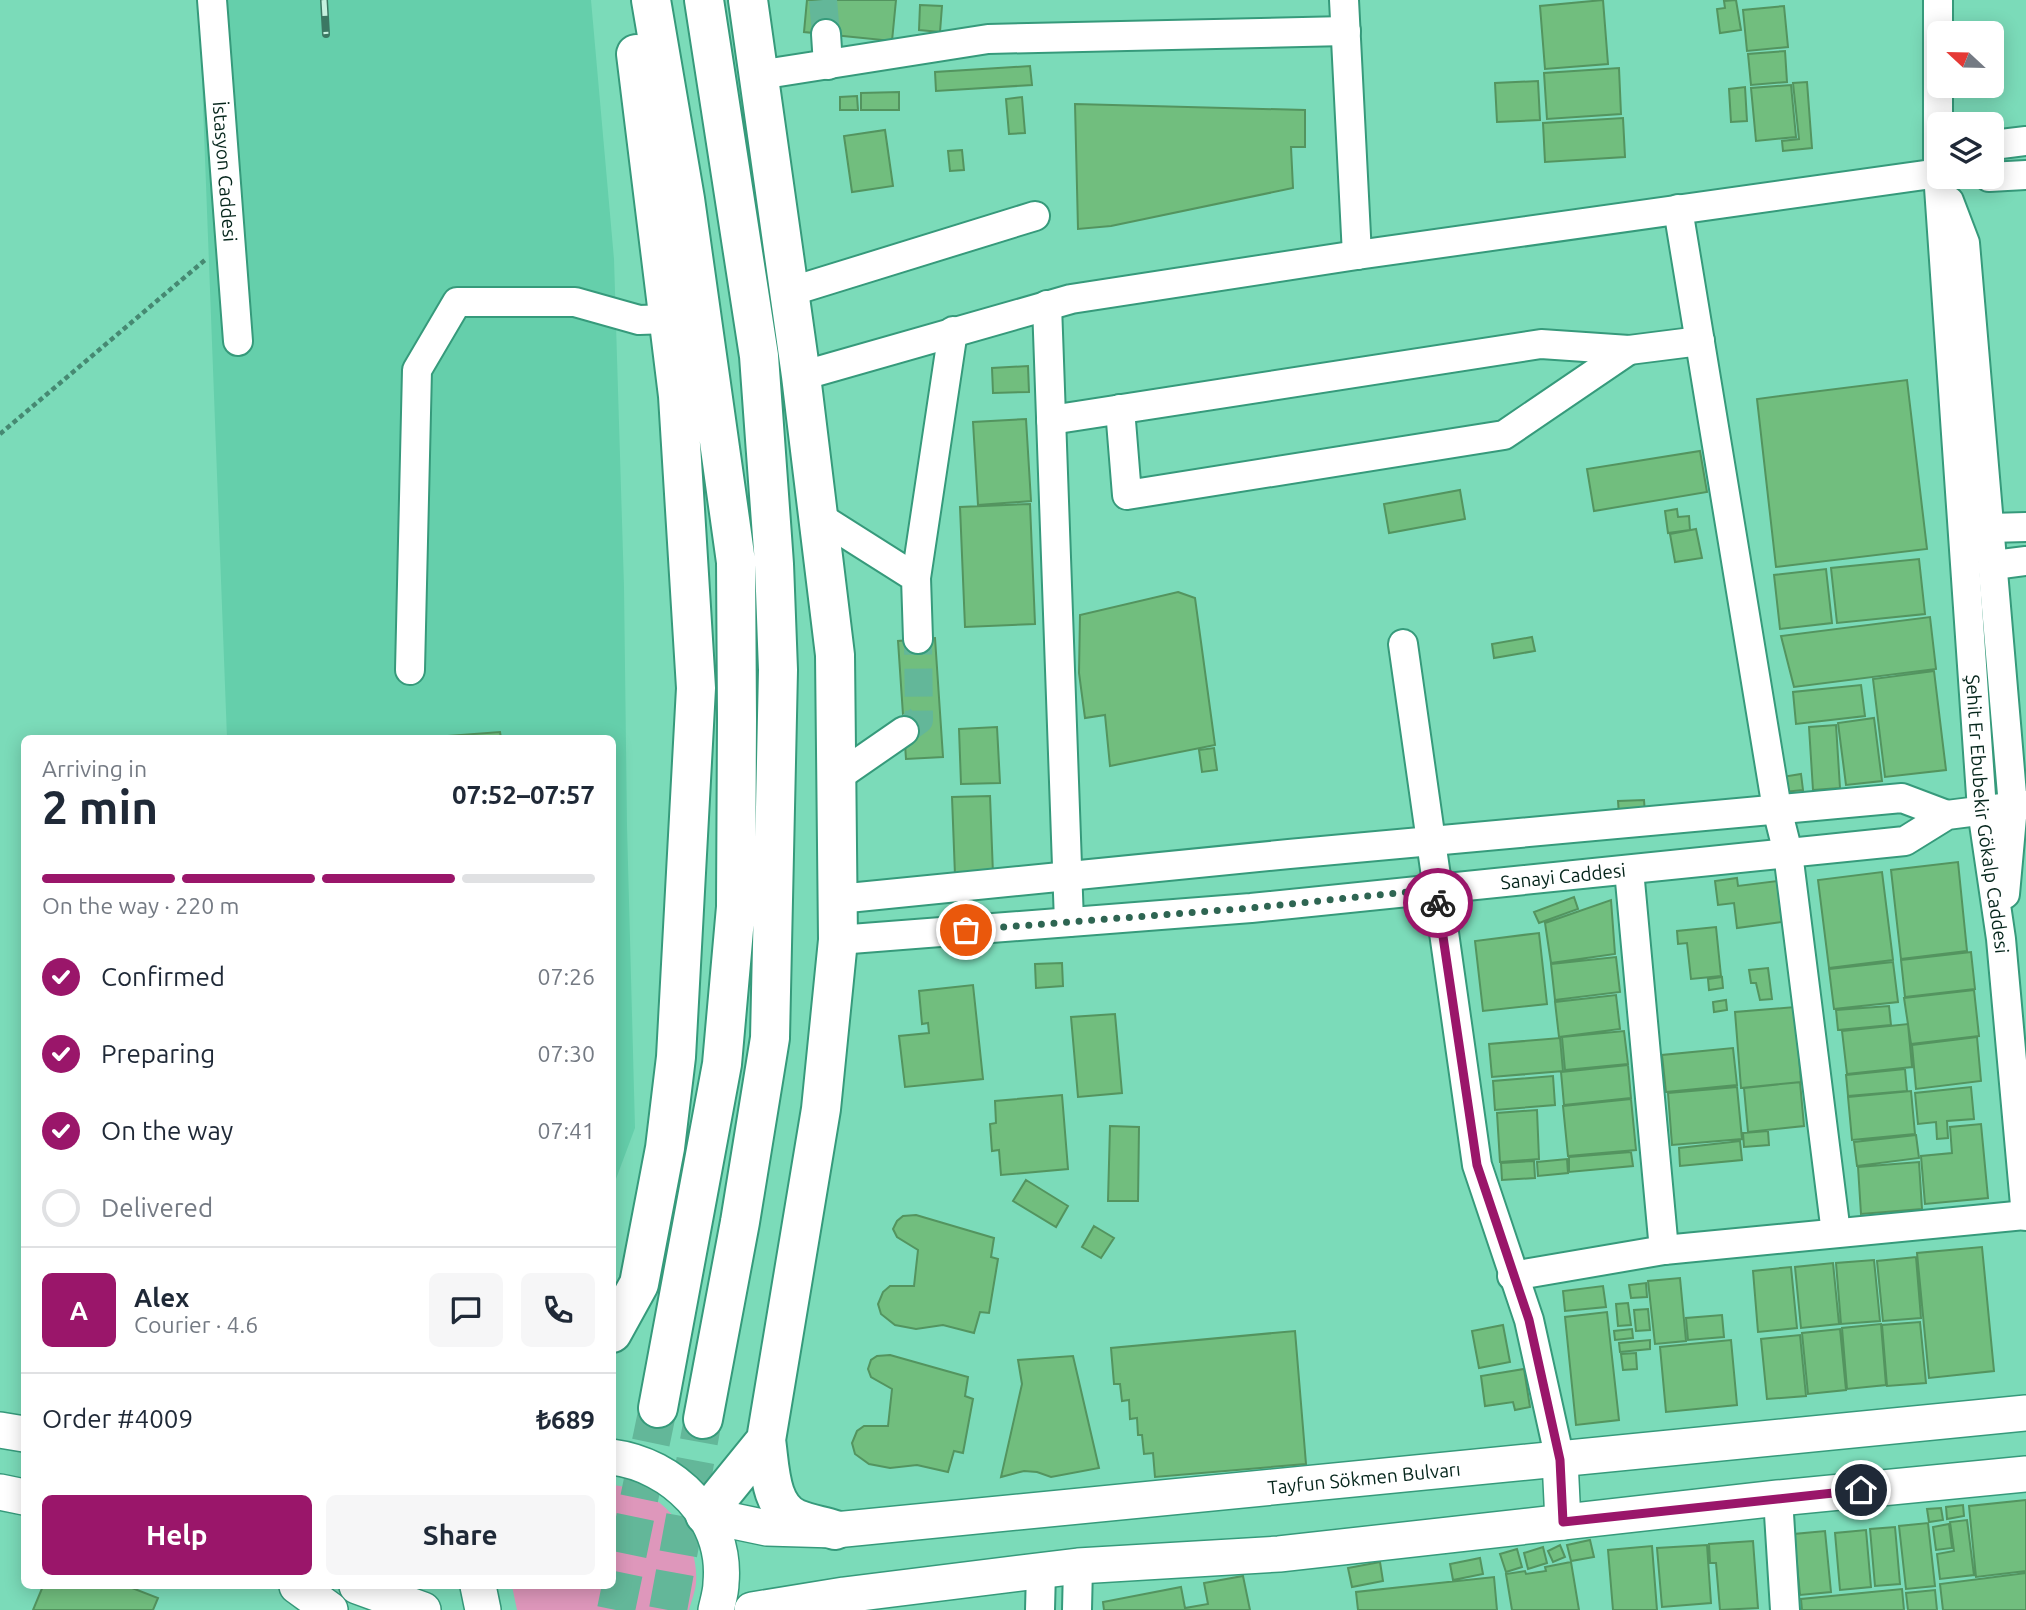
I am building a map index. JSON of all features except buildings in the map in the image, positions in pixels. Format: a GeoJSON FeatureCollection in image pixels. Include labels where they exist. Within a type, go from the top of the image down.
{"type":"FeatureCollection","features":[{"type":"Feature","properties":{"kind":"highway"},"geometry":{"type":"LineString","coordinates":[[616,1327],[639,1284],[665,1148],[676,1057],[696,688],[678,396],[634,40],[632,0]]}},
{"type":"Feature","properties":{"kind":"highway"},"geometry":{"type":"LineString","coordinates":[[652,0],[685,199],[736,562],[737,719],[736,907],[722,1064],[658,1408]]}},
{"type":"Feature","properties":{"kind":"highway"},"geometry":{"type":"LineString","coordinates":[[703,1419],[740,1222],[770,1038],[778,670],[774,564],[759,356],[705,0]]}},
{"type":"Feature","properties":{"kind":"highway"},"geometry":{"type":"LineString","coordinates":[[748,0],[801,376],[835,655],[838,940],[821,1109],[766,1440],[774,1492],[781,1507],[795,1519],[835,1530]]}},
{"type":"Feature","properties":{"kind":"highway"},"geometry":{"type":"LineString","coordinates":[[616,1315],[639,1284]]}},
{"type":"Feature","properties":{"kind":"highway"},"geometry":{"type":"LineString","coordinates":[[705,1515],[766,1440]]}},
{"type":"Feature","properties":{"kind":"main road","name":"Tayfun Sökmen Bulvarı"},"geometry":{"type":"LineString","coordinates":[[705,1515],[767,1528],[835,1530],[2026,1413]]}},
{"type":"Feature","properties":{"kind":"main road"},"geometry":{"type":"LineString","coordinates":[[0,1430],[21,1434]]}},
{"type":"Feature","properties":{"kind":"main road"},"geometry":{"type":"LineString","coordinates":[[616,1457],[631,1459],[660,1471],[685,1490],[705,1515],[718,1547],[722,1582],[716,1610]]}},
{"type":"Feature","properties":{"kind":"main road"},"geometry":{"type":"LineString","coordinates":[[1560,1460],[1563,1522]]}},
{"type":"Feature","properties":{"kind":"main road"},"geometry":{"type":"LineString","coordinates":[[752,1610],[844,1595],[1078,1566],[1279,1554],[1778,1498],[2026,1474]]}},
{"type":"Feature","properties":{"kind":"main road"},"geometry":{"type":"LineString","coordinates":[[0,1492],[21,1496]]}},
{"type":"Feature","properties":{"kind":"main road"},"geometry":{"type":"LineString","coordinates":[[301,1589],[330,1610]]}},
{"type":"Feature","properties":{"kind":"main road"},"geometry":{"type":"LineString","coordinates":[[365,1589],[424,1610]]}},
{"type":"Feature","properties":{"kind":"main road"},"geometry":{"type":"LineString","coordinates":[[478,1589],[482,1610]]}},
{"type":"Feature","properties":{"kind":"street","name":"İstasyon Caddesi"},"geometry":{"type":"LineString","coordinates":[[212,0],[238,341]]}},
{"type":"Feature","properties":{"kind":"street"},"geometry":{"type":"LineString","coordinates":[[1344,0],[1357,255]]}},
{"type":"Feature","properties":{"kind":"street","name":"Şehit Er Ebubekir Gökalp Caddesi"},"geometry":{"type":"LineString","coordinates":[[1938,0],[1939,112]]}},
{"type":"Feature","properties":{"kind":"street"},"geometry":{"type":"LineString","coordinates":[[759,75],[988,39],[1346,31]]}},
{"type":"Feature","properties":{"kind":"street"},"geometry":{"type":"LineString","coordinates":[[825,34],[828,65]]}},
{"type":"Feature","properties":{"kind":"street"},"geometry":{"type":"LineString","coordinates":[[2004,144],[2026,141]]}},
{"type":"Feature","properties":{"kind":"street"},"geometry":{"type":"LineString","coordinates":[[801,376],[1071,299],[1357,255],[1927,176]]}},
{"type":"Feature","properties":{"kind":"street"},"geometry":{"type":"LineString","coordinates":[[2004,177],[2026,176]]}},
{"type":"Feature","properties":{"kind":"street","name":"Şehit Er Ebubekir Gökalp Caddesi"},"geometry":{"type":"LineString","coordinates":[[1940,189],[1982,810],[2001,939]]}},
{"type":"Feature","properties":{"kind":"street","name":"Şehit Er Ebubekir Gökalp Caddesi"},"geometry":{"type":"LineString","coordinates":[[1945,189],[1965,243],[1990,528],[2020,805],[2001,939]]}},
{"type":"Feature","properties":{"kind":"street"},"geometry":{"type":"LineString","coordinates":[[1678,209],[1776,808],[1788,853],[1836,1233]]}},
{"type":"Feature","properties":{"kind":"street"},"geometry":{"type":"LineString","coordinates":[[789,292],[1035,216]]}},
{"type":"Feature","properties":{"kind":"street"},"geometry":{"type":"LineString","coordinates":[[410,670],[417,370],[457,302],[575,302],[639,320],[668,320]]}},
{"type":"Feature","properties":{"kind":"street"},"geometry":{"type":"LineString","coordinates":[[1047,305],[1069,922]]}},
{"type":"Feature","properties":{"kind":"street"},"geometry":{"type":"LineString","coordinates":[[918,639],[916,579],[953,331]]}},
{"type":"Feature","properties":{"kind":"street"},"geometry":{"type":"LineString","coordinates":[[1051,420],[1541,344],[1629,349],[1700,341]]}},
{"type":"Feature","properties":{"kind":"street"},"geometry":{"type":"LineString","coordinates":[[1120,410],[1127,495],[1504,435],[1629,349]]}},
{"type":"Feature","properties":{"kind":"street"},"geometry":{"type":"LineString","coordinates":[[818,516],[916,579]]}},
{"type":"Feature","properties":{"kind":"street"},"geometry":{"type":"LineString","coordinates":[[1990,528],[2026,527]]}},
{"type":"Feature","properties":{"kind":"street"},"geometry":{"type":"LineString","coordinates":[[1994,565],[2026,561]]}},
{"type":"Feature","properties":{"kind":"street"},"geometry":{"type":"LineString","coordinates":[[1403,644],[1477,1165],[1512,1276],[1529,1320],[1560,1460]]}},
{"type":"Feature","properties":{"kind":"street"},"geometry":{"type":"LineString","coordinates":[[836,778],[904,731]]}},
{"type":"Feature","properties":{"kind":"street","name":"Sanayi Caddesi"},"geometry":{"type":"LineString","coordinates":[[838,900],[1902,798],[1947,815]]}},
{"type":"Feature","properties":{"kind":"street","name":"Sanayi Caddesi"},"geometry":{"type":"LineString","coordinates":[[838,940],[1251,908],[1905,841],[1947,815],[2020,805]]}},
{"type":"Feature","properties":{"kind":"street"},"geometry":{"type":"LineString","coordinates":[[1629,870],[1664,1250]]}},
{"type":"Feature","properties":{"kind":"street"},"geometry":{"type":"LineString","coordinates":[[1512,1276],[1664,1250],[2026,1216],[2019,1046],[2001,939]]}},
{"type":"Feature","properties":{"kind":"street"},"geometry":{"type":"LineString","coordinates":[[1778,1498],[1785,1610]]}},
{"type":"Feature","properties":{"kind":"street"},"geometry":{"type":"LineString","coordinates":[[1077,1610],[1078,1566]]}},
{"type":"Feature","properties":{"kind":"street"},"geometry":{"type":"LineString","coordinates":[[1040,1610],[1041,1571]]}},
{"type":"Feature","properties":{"kind":"path"},"geometry":{"type":"LineString","coordinates":[[0,435],[230,239]]}},
{"type":"Feature","properties":{"kind":"shaded area"},"geometry":{"type":"Polygon","coordinates":[[[199,0],[591,0],[614,259],[624,587],[635,1128],[616,1179],[616,735],[227,735],[199,0]]]}},
{"type":"Feature","properties":{"kind":"shaded area"},"geometry":{"type":"Polygon","coordinates":[[[616,1486],[634,1489],[660,1503],[688,1539],[696,1568],[689,1610],[517,1610],[513,1589],[616,1589],[616,1486]]]}},
{"type":"Feature","properties":{"kind":"tunnel"},"geometry":{"type":"LineString","coordinates":[[823,0],[826,34]]}},
{"type":"Feature","properties":{"kind":"tunnel"},"geometry":{"type":"LineString","coordinates":[[904,731],[919,720],[918,639]]}},
{"type":"Feature","properties":{"kind":"tunnel"},"geometry":{"type":"LineString","coordinates":[[616,1610],[658,1408]]}},
{"type":"Feature","properties":{"kind":"tunnel"},"geometry":{"type":"LineString","coordinates":[[668,1610],[703,1419]]}},
{"type":"Feature","properties":{"kind":"railway"},"geometry":{"type":"LineString","coordinates":[[324,0],[326,34]]}},
{"type":"Feature","properties":{"kind":"way so far"},"geometry":{"type":"LineString","coordinates":[[966,930],[1251,908],[1436,889],[1438,903]]}},
{"type":"Feature","properties":{"kind":"route"},"geometry":{"type":"LineString","coordinates":[[1438,903],[1477,1165],[1512,1276],[1529,1320],[1560,1460],[1563,1522],[1861,1490]]}}]}
